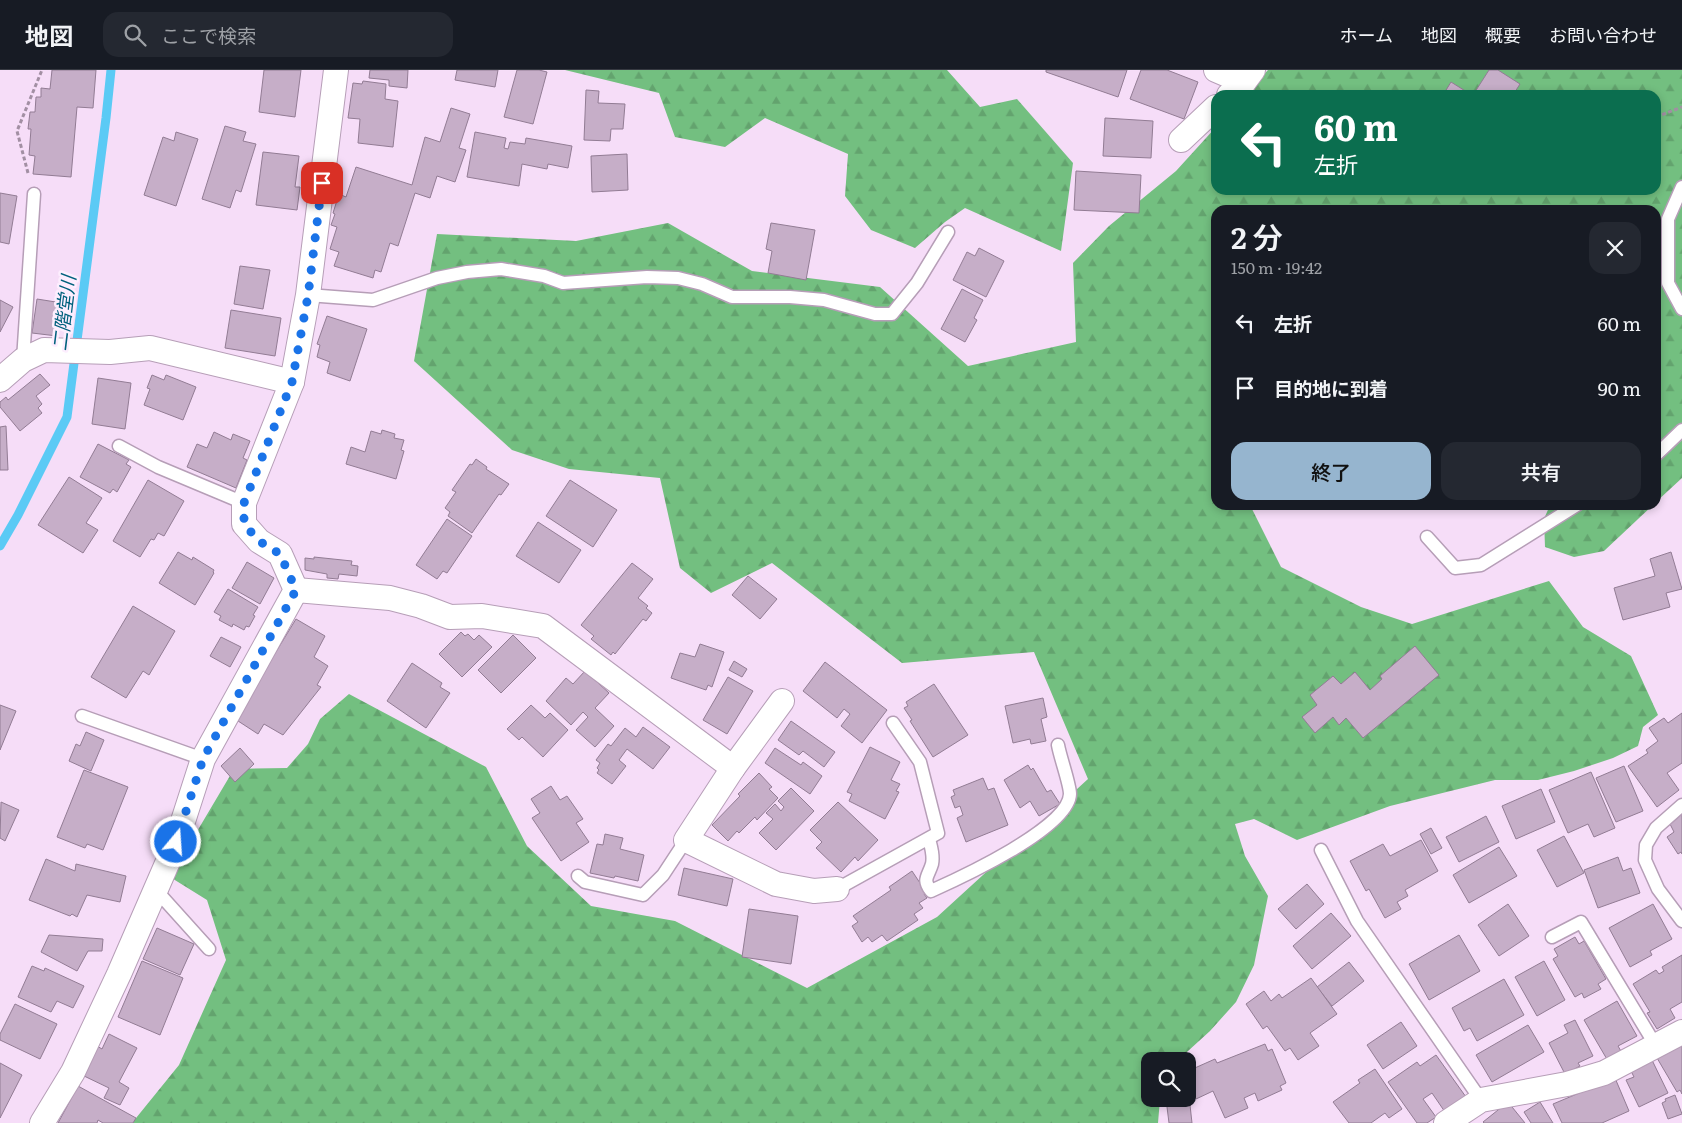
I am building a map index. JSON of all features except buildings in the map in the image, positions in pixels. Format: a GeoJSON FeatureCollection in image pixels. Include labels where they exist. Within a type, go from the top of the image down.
{"type":"FeatureCollection","features":[{"type":"Feature","properties":{"kind":"street"},"geometry":{"type":"LineString","coordinates":[[296,590],[280,554],[259,541],[244,524],[244,503],[292,382],[308,296],[336,70]]}},
{"type":"Feature","properties":{"kind":"street"},"geometry":{"type":"LineString","coordinates":[[1216,70],[1242,82]]}},
{"type":"Feature","properties":{"kind":"street"},"geometry":{"type":"LineString","coordinates":[[1181,140],[1211,112]]}},
{"type":"Feature","properties":{"kind":"street"},"geometry":{"type":"LineString","coordinates":[[0,380],[23,360],[44,350],[110,352],[150,348],[292,382]]}},
{"type":"Feature","properties":{"kind":"street"},"geometry":{"type":"LineString","coordinates":[[42,1123],[77,1064],[112,990],[176,842],[203,759],[296,590]]}},
{"type":"Feature","properties":{"kind":"street"},"geometry":{"type":"LineString","coordinates":[[296,590],[390,598],[421,606],[450,617],[482,616],[543,626],[733,768]]}},
{"type":"Feature","properties":{"kind":"street"},"geometry":{"type":"LineString","coordinates":[[782,701],[733,768],[686,840],[776,884],[814,891],[838,890]]}},
{"type":"Feature","properties":{"kind":"street"},"geometry":{"type":"LineString","coordinates":[[1446,1123],[1481,1100],[1567,1084],[1604,1073],[1682,1032]]}},
{"type":"Feature","properties":{"kind":"lane"},"geometry":{"type":"LineString","coordinates":[[1682,187],[1668,219],[1668,283],[1682,310]]}},
{"type":"Feature","properties":{"kind":"lane"},"geometry":{"type":"LineString","coordinates":[[23,360],[34,194]]}},
{"type":"Feature","properties":{"kind":"lane"},"geometry":{"type":"LineString","coordinates":[[308,296],[373,300],[438,278],[501,268],[544,276],[563,283],[647,276],[678,278],[702,284],[732,297],[790,297],[824,300],[875,314],[892,314],[917,283],[948,232]]}},
{"type":"Feature","properties":{"kind":"lane"},"geometry":{"type":"LineString","coordinates":[[1661,450],[1682,430]]}},
{"type":"Feature","properties":{"kind":"lane"},"geometry":{"type":"LineString","coordinates":[[119,446],[158,467],[244,503]]}},
{"type":"Feature","properties":{"kind":"lane"},"geometry":{"type":"LineString","coordinates":[[1427,537],[1456,568],[1481,565],[1569,510]]}},
{"type":"Feature","properties":{"kind":"lane"},"geometry":{"type":"LineString","coordinates":[[82,716],[203,759]]}},
{"type":"Feature","properties":{"kind":"lane"},"geometry":{"type":"LineString","coordinates":[[838,890],[938,833],[920,762],[893,723]]}},
{"type":"Feature","properties":{"kind":"lane"},"geometry":{"type":"LineString","coordinates":[[929,839],[933,852],[932,864],[926,884],[931,892],[1028,840],[1054,820],[1067,806],[1070,794],[1058,745]]}},
{"type":"Feature","properties":{"kind":"lane"},"geometry":{"type":"LineString","coordinates":[[1682,805],[1656,828],[1646,845],[1645,860],[1658,889],[1682,921]]}},
{"type":"Feature","properties":{"kind":"lane"},"geometry":{"type":"LineString","coordinates":[[578,876],[585,882],[643,895],[663,875],[686,840]]}},
{"type":"Feature","properties":{"kind":"lane"},"geometry":{"type":"LineString","coordinates":[[1321,850],[1357,921],[1481,1100]]}},
{"type":"Feature","properties":{"kind":"lane"},"geometry":{"type":"LineString","coordinates":[[155,889],[209,949]]}},
{"type":"Feature","properties":{"kind":"lane"},"geometry":{"type":"LineString","coordinates":[[1552,937],[1582,922],[1656,1046]]}},
{"type":"Feature","properties":{"kind":"path"},"geometry":{"type":"LineString","coordinates":[[34,194],[17,131],[42,70]]}},
{"type":"Feature","properties":{"kind":"path"},"geometry":{"type":"LineString","coordinates":[[1661,115],[1682,107]]}},
{"type":"Feature","properties":{"kind":"green space"},"geometry":{"type":"Polygon","coordinates":[[[565,70],[947,70],[980,107],[1017,99],[1073,163],[1061,251],[965,208],[945,222],[915,248],[871,230],[845,196],[848,154],[765,118],[725,147],[675,137],[659,93],[565,70]]]}},
{"type":"Feature","properties":{"kind":"green space"},"geometry":{"type":"Polygon","coordinates":[[[1268,70],[1682,70],[1682,478],[1661,497],[1661,205],[1211,205],[1211,510],[1252,510],[1281,567],[1361,607],[1412,624],[1549,581],[1583,627],[1631,656],[1658,715],[1643,727],[1638,746],[1613,758],[1574,771],[1538,780],[1495,780],[1390,806],[1297,840],[1254,819],[1235,824],[1245,856],[1268,896],[1254,965],[1236,1002],[1210,1031],[1187,1052],[1141,1052],[1141,1107],[1159,1107],[1158,1123],[132,1123],[179,1065],[226,960],[207,900],[170,877],[234,769],[287,768],[308,744],[320,719],[349,694],[486,767],[527,846],[591,906],[675,921],[807,988],[937,917],[1088,779],[1034,652],[902,663],[772,563],[711,593],[680,568],[660,478],[569,469],[512,450],[414,361],[437,234],[576,241],[668,223],[752,271],[880,287],[968,366],[1076,342],[1073,263],[1109,226],[1176,171],[1211,132],[1211,195],[1661,195],[1661,90],[1250,90],[1268,70]]]}},
{"type":"Feature","properties":{"kind":"green space"},"geometry":{"type":"Polygon","coordinates":[[[1548,510],[1648,510],[1604,551],[1574,557],[1545,547],[1544,519],[1548,510]]]}},
{"type":"Feature","properties":{"kind":"waterway","name":"二階堂川"},"geometry":{"type":"LineString","coordinates":[[0,546],[18,515],[67,417],[111,70]]}},
{"type":"Feature","properties":{"kind":"route"},"geometry":{"type":"LineString","coordinates":[[176,842],[203,759],[296,590],[280,554],[259,541],[244,524],[244,503],[292,382],[308,296],[322,183]]}}]}
